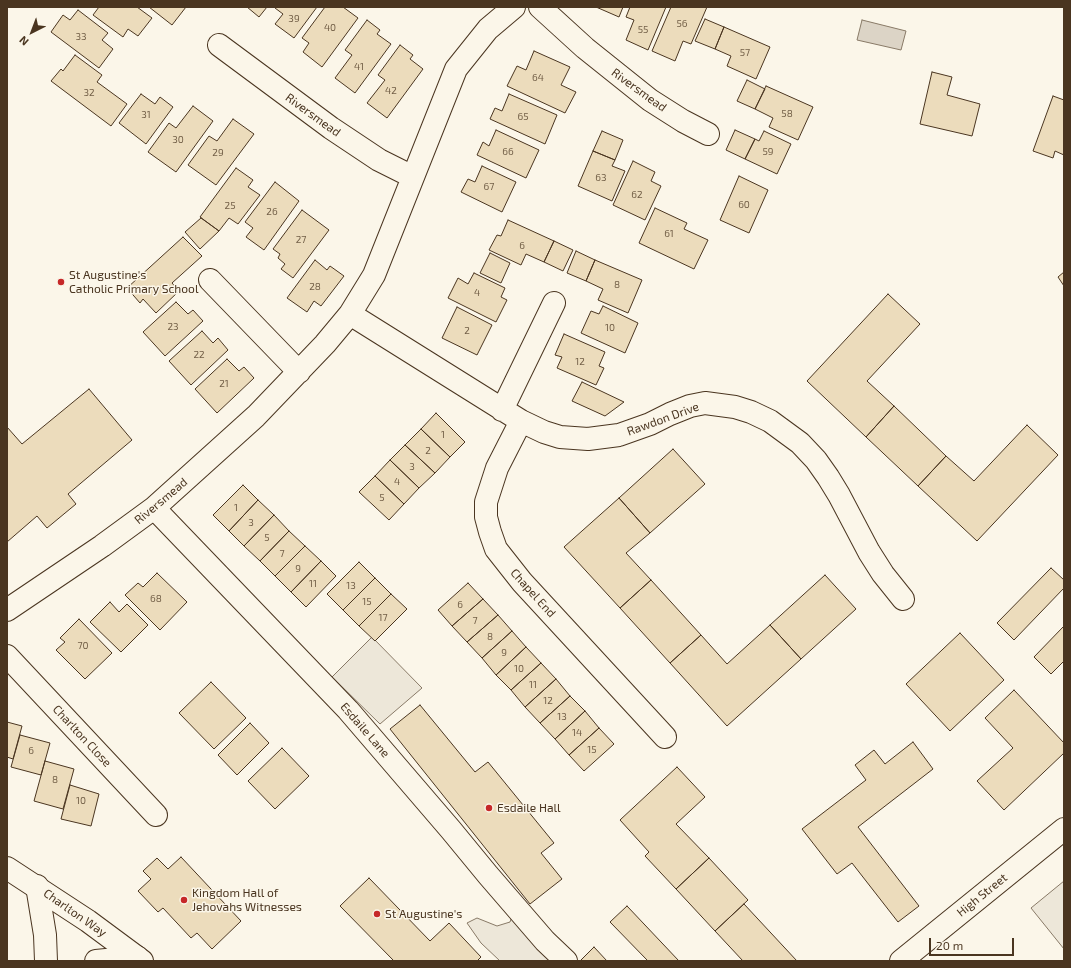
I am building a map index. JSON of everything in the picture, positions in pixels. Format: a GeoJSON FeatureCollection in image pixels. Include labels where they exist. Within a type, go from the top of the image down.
{"type":"FeatureCollection","features":[{"type":"Feature","properties":{"kind":"street","name":"Riversmead"},"geometry":{"type":"LineString","coordinates":[[7,610],[102,546],[154,508],[256,416],[325,344],[350,314],[374,275],[456,68],[488,29],[514,7]]}},
{"type":"Feature","properties":{"kind":"street","name":"Riversmead"},"geometry":{"type":"LineString","coordinates":[[540,7],[585,48],[650,100],[708,134]]}},
{"type":"Feature","properties":{"kind":"street","name":"Riversmead"},"geometry":{"type":"LineString","coordinates":[[219,45],[331,128],[379,160],[413,177]]}},
{"type":"Feature","properties":{"kind":"street"},"geometry":{"type":"LineString","coordinates":[[210,280],[299,372]]}},
{"type":"Feature","properties":{"kind":"street"},"geometry":{"type":"LineString","coordinates":[[502,410],[554,303]]}},
{"type":"Feature","properties":{"kind":"street","name":"Rawdon Drive"},"geometry":{"type":"LineString","coordinates":[[350,314],[502,410],[544,432],[560,436],[588,439],[619,435],[690,406],[705,403],[735,407],[770,421],[800,443],[816,460],[839,495],[869,552],[883,574],[903,599]]}},
{"type":"Feature","properties":{"kind":"street","name":"Chapel End"},"geometry":{"type":"LineString","coordinates":[[521,421],[498,468],[486,502],[486,517],[496,548],[522,582],[665,737]]}},
{"type":"Feature","properties":{"kind":"street","name":"Esdaile Lane"},"geometry":{"type":"LineString","coordinates":[[154,508],[348,710],[488,875],[545,940],[566,961]]}},
{"type":"Feature","properties":{"kind":"street","name":"Charlton Close"},"geometry":{"type":"LineString","coordinates":[[7,656],[156,816]]}},
{"type":"Feature","properties":{"kind":"street","name":"High Street"},"geometry":{"type":"LineString","coordinates":[[901,961],[1064,829]]}},
{"type":"Feature","properties":{"kind":"street","name":"Charlton Way"},"geometry":{"type":"LineString","coordinates":[[7,868],[37,886],[88,921],[139,959]]}},
{"type":"Feature","properties":{"kind":"street"},"geometry":{"type":"LineString","coordinates":[[37,886],[45,935],[46,961]]}},
{"type":"Feature","properties":{"kind":"street"},"geometry":{"type":"LineString","coordinates":[[96,961],[139,959]]}},
{"type":"Feature","properties":{"kind":"shaded area"},"geometry":{"type":"Polygon","coordinates":[[[862,20],[906,31],[901,50],[857,40],[862,20]]]}},
{"type":"Feature","properties":{"kind":"shaded area"},"geometry":{"type":"Polygon","coordinates":[[[372,637],[422,688],[380,724],[332,677],[372,637]]]}},
{"type":"Feature","properties":{"kind":"shaded area"},"geometry":{"type":"Polygon","coordinates":[[[1064,881],[1064,949],[1031,908],[1064,881]]]}},
{"type":"Feature","properties":{"kind":"shaded area"},"geometry":{"type":"Polygon","coordinates":[[[515,908],[564,961],[500,961],[481,943],[467,923],[477,918],[497,926],[510,922],[515,908]]]}},
{"type":"Feature","properties":{"kind":"building"},"geometry":{"type":"Polygon","coordinates":[[[99,7],[137,7],[152,18],[138,36],[128,29],[123,37],[93,15],[99,7]]]}},
{"type":"Feature","properties":{"kind":"building"},"geometry":{"type":"Polygon","coordinates":[[[149,7],[186,7],[172,25],[149,7]]]}},
{"type":"Feature","properties":{"kind":"building"},"geometry":{"type":"Polygon","coordinates":[[[247,7],[267,7],[259,17],[247,7]]]}},
{"type":"Feature","properties":{"kind":"building"},"geometry":{"type":"Polygon","coordinates":[[[317,7],[294,38],[275,24],[283,14],[275,8],[317,7]]]}},
{"type":"Feature","properties":{"kind":"building"},"geometry":{"type":"Polygon","coordinates":[[[325,7],[343,7],[358,18],[322,67],[303,52],[309,43],[302,38],[325,7]]]}},
{"type":"Feature","properties":{"kind":"building"},"geometry":{"type":"Polygon","coordinates":[[[596,7],[623,7],[619,17],[596,7]]]}},
{"type":"Feature","properties":{"kind":"building"},"geometry":{"type":"Polygon","coordinates":[[[630,7],[666,7],[648,50],[626,40],[634,20],[626,17],[630,7]]]}},
{"type":"Feature","properties":{"kind":"building"},"geometry":{"type":"Polygon","coordinates":[[[671,7],[707,7],[691,44],[683,41],[675,61],[652,51],[671,7]]]}},
{"type":"Feature","properties":{"kind":"building"},"geometry":{"type":"Polygon","coordinates":[[[78,10],[108,33],[102,40],[113,49],[99,68],[51,32],[63,15],[70,20],[78,10]]]}},
{"type":"Feature","properties":{"kind":"building"},"geometry":{"type":"Polygon","coordinates":[[[705,19],[724,27],[715,49],[695,41],[705,19]]]}},
{"type":"Feature","properties":{"kind":"building"},"geometry":{"type":"Polygon","coordinates":[[[367,20],[380,30],[377,34],[391,44],[355,93],[335,78],[352,55],[345,50],[367,20]]]}},
{"type":"Feature","properties":{"kind":"building"},"geometry":{"type":"Polygon","coordinates":[[[724,27],[770,47],[756,79],[727,66],[731,56],[715,49],[724,27]]]}},
{"type":"Feature","properties":{"kind":"building"},"geometry":{"type":"Polygon","coordinates":[[[400,45],[413,55],[410,59],[423,69],[387,118],[367,103],[385,80],[378,75],[400,45]]]}},
{"type":"Feature","properties":{"kind":"building"},"geometry":{"type":"Polygon","coordinates":[[[534,51],[570,67],[561,85],[576,92],[565,113],[507,86],[517,66],[526,70],[534,51]]]}},
{"type":"Feature","properties":{"kind":"building"},"geometry":{"type":"Polygon","coordinates":[[[75,55],[102,75],[97,82],[127,104],[111,126],[51,81],[61,69],[63,71],[75,55]]]}},
{"type":"Feature","properties":{"kind":"building"},"geometry":{"type":"Polygon","coordinates":[[[932,72],[952,77],[947,95],[980,104],[972,136],[920,124],[932,72]]]}},
{"type":"Feature","properties":{"kind":"building"},"geometry":{"type":"Polygon","coordinates":[[[747,80],[765,89],[755,109],[737,101],[747,80]]]}},
{"type":"Feature","properties":{"kind":"building"},"geometry":{"type":"Polygon","coordinates":[[[766,86],[813,107],[798,140],[769,127],[773,118],[755,109],[766,86]]]}},
{"type":"Feature","properties":{"kind":"building"},"geometry":{"type":"Polygon","coordinates":[[[141,94],[155,104],[160,97],[173,107],[146,144],[119,123],[141,94]]]}},
{"type":"Feature","properties":{"kind":"building"},"geometry":{"type":"Polygon","coordinates":[[[509,94],[557,115],[545,144],[490,119],[495,108],[502,111],[509,94]]]}},
{"type":"Feature","properties":{"kind":"building"},"geometry":{"type":"Polygon","coordinates":[[[1053,96],[1064,100],[1064,155],[1055,151],[1053,158],[1033,151],[1053,96]]]}},
{"type":"Feature","properties":{"kind":"building"},"geometry":{"type":"Polygon","coordinates":[[[193,106],[213,121],[176,172],[148,152],[169,123],[176,128],[193,106]]]}},
{"type":"Feature","properties":{"kind":"building"},"geometry":{"type":"Polygon","coordinates":[[[233,119],[254,134],[216,185],[188,165],[209,136],[217,141],[233,119]]]}},
{"type":"Feature","properties":{"kind":"building"},"geometry":{"type":"Polygon","coordinates":[[[496,130],[539,150],[526,178],[477,155],[483,142],[489,146],[496,130]]]}},
{"type":"Feature","properties":{"kind":"building"},"geometry":{"type":"Polygon","coordinates":[[[735,130],[755,139],[745,159],[726,150],[735,130]]]}},
{"type":"Feature","properties":{"kind":"building"},"geometry":{"type":"Polygon","coordinates":[[[602,131],[623,140],[615,160],[593,151],[602,131]]]}},
{"type":"Feature","properties":{"kind":"building"},"geometry":{"type":"Polygon","coordinates":[[[764,131],[791,144],[777,174],[745,159],[755,139],[759,141],[764,131]]]}},
{"type":"Feature","properties":{"kind":"building"},"geometry":{"type":"Polygon","coordinates":[[[593,151],[615,160],[612,166],[625,171],[612,201],[578,186],[593,151]]]}},
{"type":"Feature","properties":{"kind":"building"},"geometry":{"type":"Polygon","coordinates":[[[633,161],[655,172],[651,181],[661,186],[645,220],[613,205],[633,161]]]}},
{"type":"Feature","properties":{"kind":"building"},"geometry":{"type":"Polygon","coordinates":[[[482,166],[516,182],[502,212],[461,192],[468,179],[475,182],[482,166]]]}},
{"type":"Feature","properties":{"kind":"building"},"geometry":{"type":"Polygon","coordinates":[[[236,168],[253,180],[248,187],[260,195],[238,224],[229,218],[219,231],[200,217],[236,168]]]}},
{"type":"Feature","properties":{"kind":"building"},"geometry":{"type":"Polygon","coordinates":[[[739,176],[768,190],[749,233],[720,220],[739,176]]]}},
{"type":"Feature","properties":{"kind":"building"},"geometry":{"type":"Polygon","coordinates":[[[275,182],[299,201],[264,250],[246,237],[253,228],[245,222],[275,182]]]}},
{"type":"Feature","properties":{"kind":"building"},"geometry":{"type":"Polygon","coordinates":[[[655,208],[687,223],[684,229],[708,240],[694,269],[639,243],[655,208]]]}},
{"type":"Feature","properties":{"kind":"building"},"geometry":{"type":"Polygon","coordinates":[[[302,210],[329,230],[293,278],[281,269],[285,264],[278,258],[280,254],[273,249],[302,210]]]}},
{"type":"Feature","properties":{"kind":"building"},"geometry":{"type":"Polygon","coordinates":[[[201,218],[219,231],[200,249],[185,232],[201,218]]]}},
{"type":"Feature","properties":{"kind":"building"},"geometry":{"type":"Polygon","coordinates":[[[508,220],[554,241],[544,262],[526,254],[521,265],[489,250],[497,235],[501,236],[508,220]]]}},
{"type":"Feature","properties":{"kind":"building"},"geometry":{"type":"Polygon","coordinates":[[[183,237],[202,256],[172,283],[179,291],[156,313],[143,299],[140,303],[127,288],[183,237]]]}},
{"type":"Feature","properties":{"kind":"building"},"geometry":{"type":"Polygon","coordinates":[[[554,241],[573,250],[563,271],[544,262],[554,241]]]}},
{"type":"Feature","properties":{"kind":"building"},"geometry":{"type":"Polygon","coordinates":[[[576,251],[595,260],[586,281],[567,273],[576,251]]]}},
{"type":"Feature","properties":{"kind":"building"},"geometry":{"type":"Polygon","coordinates":[[[490,253],[510,263],[501,283],[480,273],[490,253]]]}},
{"type":"Feature","properties":{"kind":"building"},"geometry":{"type":"Polygon","coordinates":[[[315,260],[327,270],[330,266],[344,276],[321,306],[314,301],[307,312],[287,298],[315,260]]]}},
{"type":"Feature","properties":{"kind":"building"},"geometry":{"type":"Polygon","coordinates":[[[595,260],[642,280],[628,313],[598,300],[603,289],[586,281],[595,260]]]}},
{"type":"Feature","properties":{"kind":"building"},"geometry":{"type":"Polygon","coordinates":[[[1064,272],[1064,286],[1058,277],[1064,272]]]}},
{"type":"Feature","properties":{"kind":"building"},"geometry":{"type":"Polygon","coordinates":[[[474,273],[505,288],[501,297],[507,300],[496,322],[448,298],[458,278],[468,284],[474,273]]]}},
{"type":"Feature","properties":{"kind":"building"},"geometry":{"type":"Polygon","coordinates":[[[888,294],[920,324],[867,381],[894,406],[866,437],[807,381],[888,294]]]}},
{"type":"Feature","properties":{"kind":"building"},"geometry":{"type":"Polygon","coordinates":[[[176,302],[188,314],[193,310],[203,321],[165,356],[143,332],[176,302]]]}},
{"type":"Feature","properties":{"kind":"building"},"geometry":{"type":"Polygon","coordinates":[[[603,306],[638,323],[625,353],[581,333],[591,311],[599,314],[603,306]]]}},
{"type":"Feature","properties":{"kind":"building"},"geometry":{"type":"Polygon","coordinates":[[[457,307],[492,325],[477,355],[442,338],[457,307]]]}},
{"type":"Feature","properties":{"kind":"building"},"geometry":{"type":"Polygon","coordinates":[[[202,331],[213,343],[218,338],[228,350],[191,385],[169,361],[202,331]]]}},
{"type":"Feature","properties":{"kind":"building"},"geometry":{"type":"Polygon","coordinates":[[[564,334],[605,352],[599,366],[604,368],[596,385],[557,368],[562,357],[555,355],[564,334]]]}},
{"type":"Feature","properties":{"kind":"building"},"geometry":{"type":"Polygon","coordinates":[[[227,359],[239,371],[244,367],[254,378],[217,413],[195,389],[227,359]]]}},
{"type":"Feature","properties":{"kind":"building"},"geometry":{"type":"Polygon","coordinates":[[[582,382],[624,402],[605,416],[572,401],[582,382]]]}},
{"type":"Feature","properties":{"kind":"building"},"geometry":{"type":"Polygon","coordinates":[[[89,389],[132,440],[68,494],[76,504],[47,528],[37,516],[7,542],[7,427],[22,444],[89,389]]]}},
{"type":"Feature","properties":{"kind":"building"},"geometry":{"type":"Polygon","coordinates":[[[894,406],[946,456],[918,486],[866,437],[894,406]]]}},
{"type":"Feature","properties":{"kind":"building"},"geometry":{"type":"Polygon","coordinates":[[[436,413],[465,442],[450,457],[421,429],[436,413]]]}},
{"type":"Feature","properties":{"kind":"building"},"geometry":{"type":"Polygon","coordinates":[[[1027,425],[1058,455],[977,541],[918,486],[946,456],[974,481],[1027,425]]]}},
{"type":"Feature","properties":{"kind":"building"},"geometry":{"type":"Polygon","coordinates":[[[421,429],[450,457],[435,473],[405,445],[421,429]]]}},
{"type":"Feature","properties":{"kind":"building"},"geometry":{"type":"Polygon","coordinates":[[[405,445],[435,473],[419,488],[390,460],[405,445]]]}},
{"type":"Feature","properties":{"kind":"building"},"geometry":{"type":"Polygon","coordinates":[[[673,449],[705,484],[650,533],[619,498],[673,449]]]}},
{"type":"Feature","properties":{"kind":"building"},"geometry":{"type":"Polygon","coordinates":[[[390,460],[419,488],[404,504],[375,476],[390,460]]]}},
{"type":"Feature","properties":{"kind":"building"},"geometry":{"type":"Polygon","coordinates":[[[375,476],[404,504],[389,520],[359,492],[375,476]]]}},
{"type":"Feature","properties":{"kind":"building"},"geometry":{"type":"Polygon","coordinates":[[[243,485],[258,500],[229,531],[213,515],[243,485]]]}},
{"type":"Feature","properties":{"kind":"building"},"geometry":{"type":"Polygon","coordinates":[[[619,498],[650,533],[626,553],[651,580],[620,608],[564,547],[619,498]]]}},
{"type":"Feature","properties":{"kind":"building"},"geometry":{"type":"Polygon","coordinates":[[[258,500],[274,515],[244,546],[229,531],[258,500]]]}},
{"type":"Feature","properties":{"kind":"building"},"geometry":{"type":"Polygon","coordinates":[[[274,515],[289,531],[260,561],[244,546],[274,515]]]}},
{"type":"Feature","properties":{"kind":"building"},"geometry":{"type":"Polygon","coordinates":[[[289,531],[305,546],[275,576],[260,561],[289,531]]]}},
{"type":"Feature","properties":{"kind":"building"},"geometry":{"type":"Polygon","coordinates":[[[305,546],[321,561],[291,592],[275,576],[305,546]]]}},
{"type":"Feature","properties":{"kind":"building"},"geometry":{"type":"Polygon","coordinates":[[[321,561],[336,576],[306,607],[291,592],[321,561]]]}},
{"type":"Feature","properties":{"kind":"building"},"geometry":{"type":"Polygon","coordinates":[[[359,562],[375,578],[343,610],[327,594],[359,562]]]}},
{"type":"Feature","properties":{"kind":"building"},"geometry":{"type":"Polygon","coordinates":[[[1051,568],[1064,580],[1064,588],[1014,640],[997,623],[1051,568]]]}},
{"type":"Feature","properties":{"kind":"building"},"geometry":{"type":"Polygon","coordinates":[[[157,573],[187,602],[160,630],[125,595],[138,583],[143,587],[157,573]]]}},
{"type":"Feature","properties":{"kind":"building"},"geometry":{"type":"Polygon","coordinates":[[[825,575],[856,609],[801,659],[770,625],[825,575]]]}},
{"type":"Feature","properties":{"kind":"building"},"geometry":{"type":"Polygon","coordinates":[[[375,578],[391,594],[359,626],[343,610],[375,578]]]}},
{"type":"Feature","properties":{"kind":"building"},"geometry":{"type":"Polygon","coordinates":[[[651,580],[701,635],[670,663],[620,608],[651,580]]]}},
{"type":"Feature","properties":{"kind":"building"},"geometry":{"type":"Polygon","coordinates":[[[468,583],[483,599],[452,626],[438,610],[468,583]]]}},
{"type":"Feature","properties":{"kind":"building"},"geometry":{"type":"Polygon","coordinates":[[[391,594],[407,609],[375,641],[359,626],[391,594]]]}},
{"type":"Feature","properties":{"kind":"building"},"geometry":{"type":"Polygon","coordinates":[[[483,599],[498,615],[467,642],[452,626],[483,599]]]}},
{"type":"Feature","properties":{"kind":"building"},"geometry":{"type":"Polygon","coordinates":[[[110,602],[119,612],[127,604],[148,625],[121,652],[90,622],[110,602]]]}},
{"type":"Feature","properties":{"kind":"building"},"geometry":{"type":"Polygon","coordinates":[[[498,615],[512,631],[482,658],[467,642],[498,615]]]}},
{"type":"Feature","properties":{"kind":"building"},"geometry":{"type":"Polygon","coordinates":[[[79,619],[112,653],[85,679],[56,650],[65,642],[60,638],[79,619]]]}},
{"type":"Feature","properties":{"kind":"building"},"geometry":{"type":"Polygon","coordinates":[[[770,625],[801,659],[727,726],[670,663],[701,635],[727,664],[770,625]]]}},
{"type":"Feature","properties":{"kind":"building"},"geometry":{"type":"Polygon","coordinates":[[[1064,626],[1064,661],[1051,674],[1034,657],[1064,626]]]}},
{"type":"Feature","properties":{"kind":"building"},"geometry":{"type":"Polygon","coordinates":[[[512,631],[526,647],[496,675],[482,658],[512,631]]]}},
{"type":"Feature","properties":{"kind":"building"},"geometry":{"type":"Polygon","coordinates":[[[960,633],[1004,680],[950,731],[906,684],[960,633]]]}},
{"type":"Feature","properties":{"kind":"building"},"geometry":{"type":"Polygon","coordinates":[[[526,647],[541,663],[511,690],[496,675],[526,647]]]}},
{"type":"Feature","properties":{"kind":"building"},"geometry":{"type":"Polygon","coordinates":[[[541,663],[556,679],[525,707],[511,690],[541,663]]]}},
{"type":"Feature","properties":{"kind":"building"},"geometry":{"type":"Polygon","coordinates":[[[556,679],[570,696],[540,723],[525,707],[556,679]]]}},
{"type":"Feature","properties":{"kind":"building"},"geometry":{"type":"Polygon","coordinates":[[[211,682],[246,718],[214,749],[179,713],[211,682]]]}},
{"type":"Feature","properties":{"kind":"building"},"geometry":{"type":"Polygon","coordinates":[[[1014,690],[1064,743],[1064,753],[1004,810],[977,781],[1013,748],[985,718],[1014,690]]]}},
{"type":"Feature","properties":{"kind":"building"},"geometry":{"type":"Polygon","coordinates":[[[570,696],[585,711],[555,739],[540,723],[570,696]]]}},
{"type":"Feature","properties":{"kind":"building","name":"Esdaile Hall"},"geometry":{"type":"Polygon","coordinates":[[[420,705],[475,772],[488,762],[554,843],[541,853],[562,879],[530,904],[390,729],[420,705]]]}},
{"type":"Feature","properties":{"kind":"building"},"geometry":{"type":"Polygon","coordinates":[[[585,711],[599,728],[569,755],[555,739],[585,711]]]}},
{"type":"Feature","properties":{"kind":"building"},"geometry":{"type":"Polygon","coordinates":[[[7,722],[22,726],[13,759],[7,757],[7,722]]]}},
{"type":"Feature","properties":{"kind":"building"},"geometry":{"type":"Polygon","coordinates":[[[250,723],[269,743],[237,775],[218,755],[250,723]]]}},
{"type":"Feature","properties":{"kind":"building"},"geometry":{"type":"Polygon","coordinates":[[[599,728],[614,744],[584,771],[569,755],[599,728]]]}},
{"type":"Feature","properties":{"kind":"building"},"geometry":{"type":"Polygon","coordinates":[[[20,735],[50,743],[41,775],[11,767],[20,735]]]}},
{"type":"Feature","properties":{"kind":"building"},"geometry":{"type":"Polygon","coordinates":[[[913,742],[933,769],[858,827],[919,906],[898,922],[852,863],[837,874],[802,829],[866,780],[855,765],[874,750],[885,764],[913,742]]]}},
{"type":"Feature","properties":{"kind":"building"},"geometry":{"type":"Polygon","coordinates":[[[282,748],[309,776],[275,809],[248,781],[282,748]]]}},
{"type":"Feature","properties":{"kind":"building"},"geometry":{"type":"Polygon","coordinates":[[[45,761],[74,769],[63,809],[34,801],[45,761]]]}},
{"type":"Feature","properties":{"kind":"building"},"geometry":{"type":"Polygon","coordinates":[[[677,767],[705,797],[676,824],[709,858],[676,889],[645,856],[649,852],[620,820],[677,767]]]}},
{"type":"Feature","properties":{"kind":"building"},"geometry":{"type":"Polygon","coordinates":[[[70,785],[99,794],[91,826],[61,819],[70,785]]]}},
{"type":"Feature","properties":{"kind":"building","name":"Kingdom Hall of Jehovahs Witnesses"},"geometry":{"type":"Polygon","coordinates":[[[181,857],[241,921],[212,949],[197,933],[191,938],[163,908],[158,912],[138,891],[151,879],[143,871],[157,858],[168,869],[181,857]]]}},
{"type":"Feature","properties":{"kind":"building"},"geometry":{"type":"Polygon","coordinates":[[[709,858],[748,900],[715,931],[676,889],[709,858]]]}},
{"type":"Feature","properties":{"kind":"building","name":"St Augustine's"},"geometry":{"type":"Polygon","coordinates":[[[369,878],[430,941],[449,923],[481,957],[477,961],[394,961],[340,906],[369,878]]]}},
{"type":"Feature","properties":{"kind":"building"},"geometry":{"type":"Polygon","coordinates":[[[744,904],[797,961],[743,961],[715,931],[744,904]]]}},
{"type":"Feature","properties":{"kind":"building"},"geometry":{"type":"Polygon","coordinates":[[[627,906],[679,961],[648,961],[610,922],[627,906]]]}},
{"type":"Feature","properties":{"kind":"building"},"geometry":{"type":"Polygon","coordinates":[[[594,947],[607,961],[580,961],[594,947]]]}},
{"type":"Feature","properties":{"kind":"place","name":"St Augustine's Catholic Primary School"},"geometry":{"type":"Point","coordinates":[61,282]}},
{"type":"Feature","properties":{"kind":"place","name":"Esdaile Hall"},"geometry":{"type":"Point","coordinates":[489,808]}},
{"type":"Feature","properties":{"kind":"place","name":"Kingdom Hall of Jehovahs Witnesses"},"geometry":{"type":"Point","coordinates":[184,900]}},
{"type":"Feature","properties":{"kind":"place","name":"St Augustine's"},"geometry":{"type":"Point","coordinates":[377,914]}}]}
